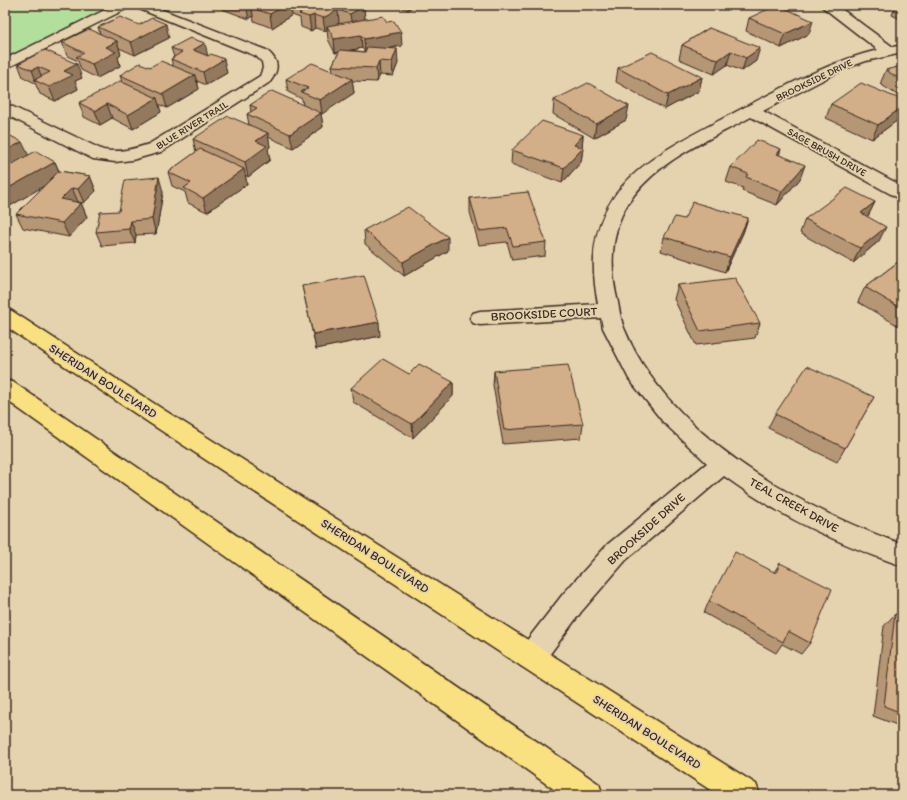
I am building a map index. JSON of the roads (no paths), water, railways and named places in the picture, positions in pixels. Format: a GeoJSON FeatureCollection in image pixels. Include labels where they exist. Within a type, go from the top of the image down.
{"type":"FeatureCollection","features":[{"type":"Feature","properties":{"kind":"main road","name":"SHERIDAN BOULEVARD"},"geometry":{"type":"LineString","coordinates":[[5,316],[156,416],[745,795]]}},
{"type":"Feature","properties":{"kind":"main road"},"geometry":{"type":"LineString","coordinates":[[5,388],[588,795]]}},
{"type":"Feature","properties":{"kind":"street"},"geometry":{"type":"LineString","coordinates":[[5,65],[126,5]]}},
{"type":"Feature","properties":{"kind":"street","name":"BLUE RIVER TRAIL"},"geometry":{"type":"LineString","coordinates":[[5,108],[99,155],[143,158],[155,148],[266,79],[271,72],[272,64],[275,58],[138,5]]}},
{"type":"Feature","properties":{"kind":"street"},"geometry":{"type":"LineString","coordinates":[[827,5],[896,50]]}},
{"type":"Feature","properties":{"kind":"street","name":"BROOKSIDE DRIVE"},"geometry":{"type":"LineString","coordinates":[[751,111],[839,66],[862,58],[896,50]]}},
{"type":"Feature","properties":{"kind":"street","name":"SAGE BRUSH DRIVE"},"geometry":{"type":"LineString","coordinates":[[751,111],[902,194]]}},
{"type":"Feature","properties":{"kind":"street","name":"TEAL CREEK DRIVE"},"geometry":{"type":"LineString","coordinates":[[751,111],[672,152],[644,172],[626,192],[614,212],[604,243],[602,261],[604,295],[607,311],[624,352],[650,391],[681,426],[723,463],[764,492],[820,523],[882,549],[902,555]]}},
{"type":"Feature","properties":{"kind":"street","name":"BROOKSIDE COURT"},"geometry":{"type":"LineString","coordinates":[[480,318],[607,311]]}},
{"type":"Feature","properties":{"kind":"street","name":"BROOKSIDE DRIVE"},"geometry":{"type":"LineString","coordinates":[[531,657],[572,604],[617,552],[723,463]]}}]}
